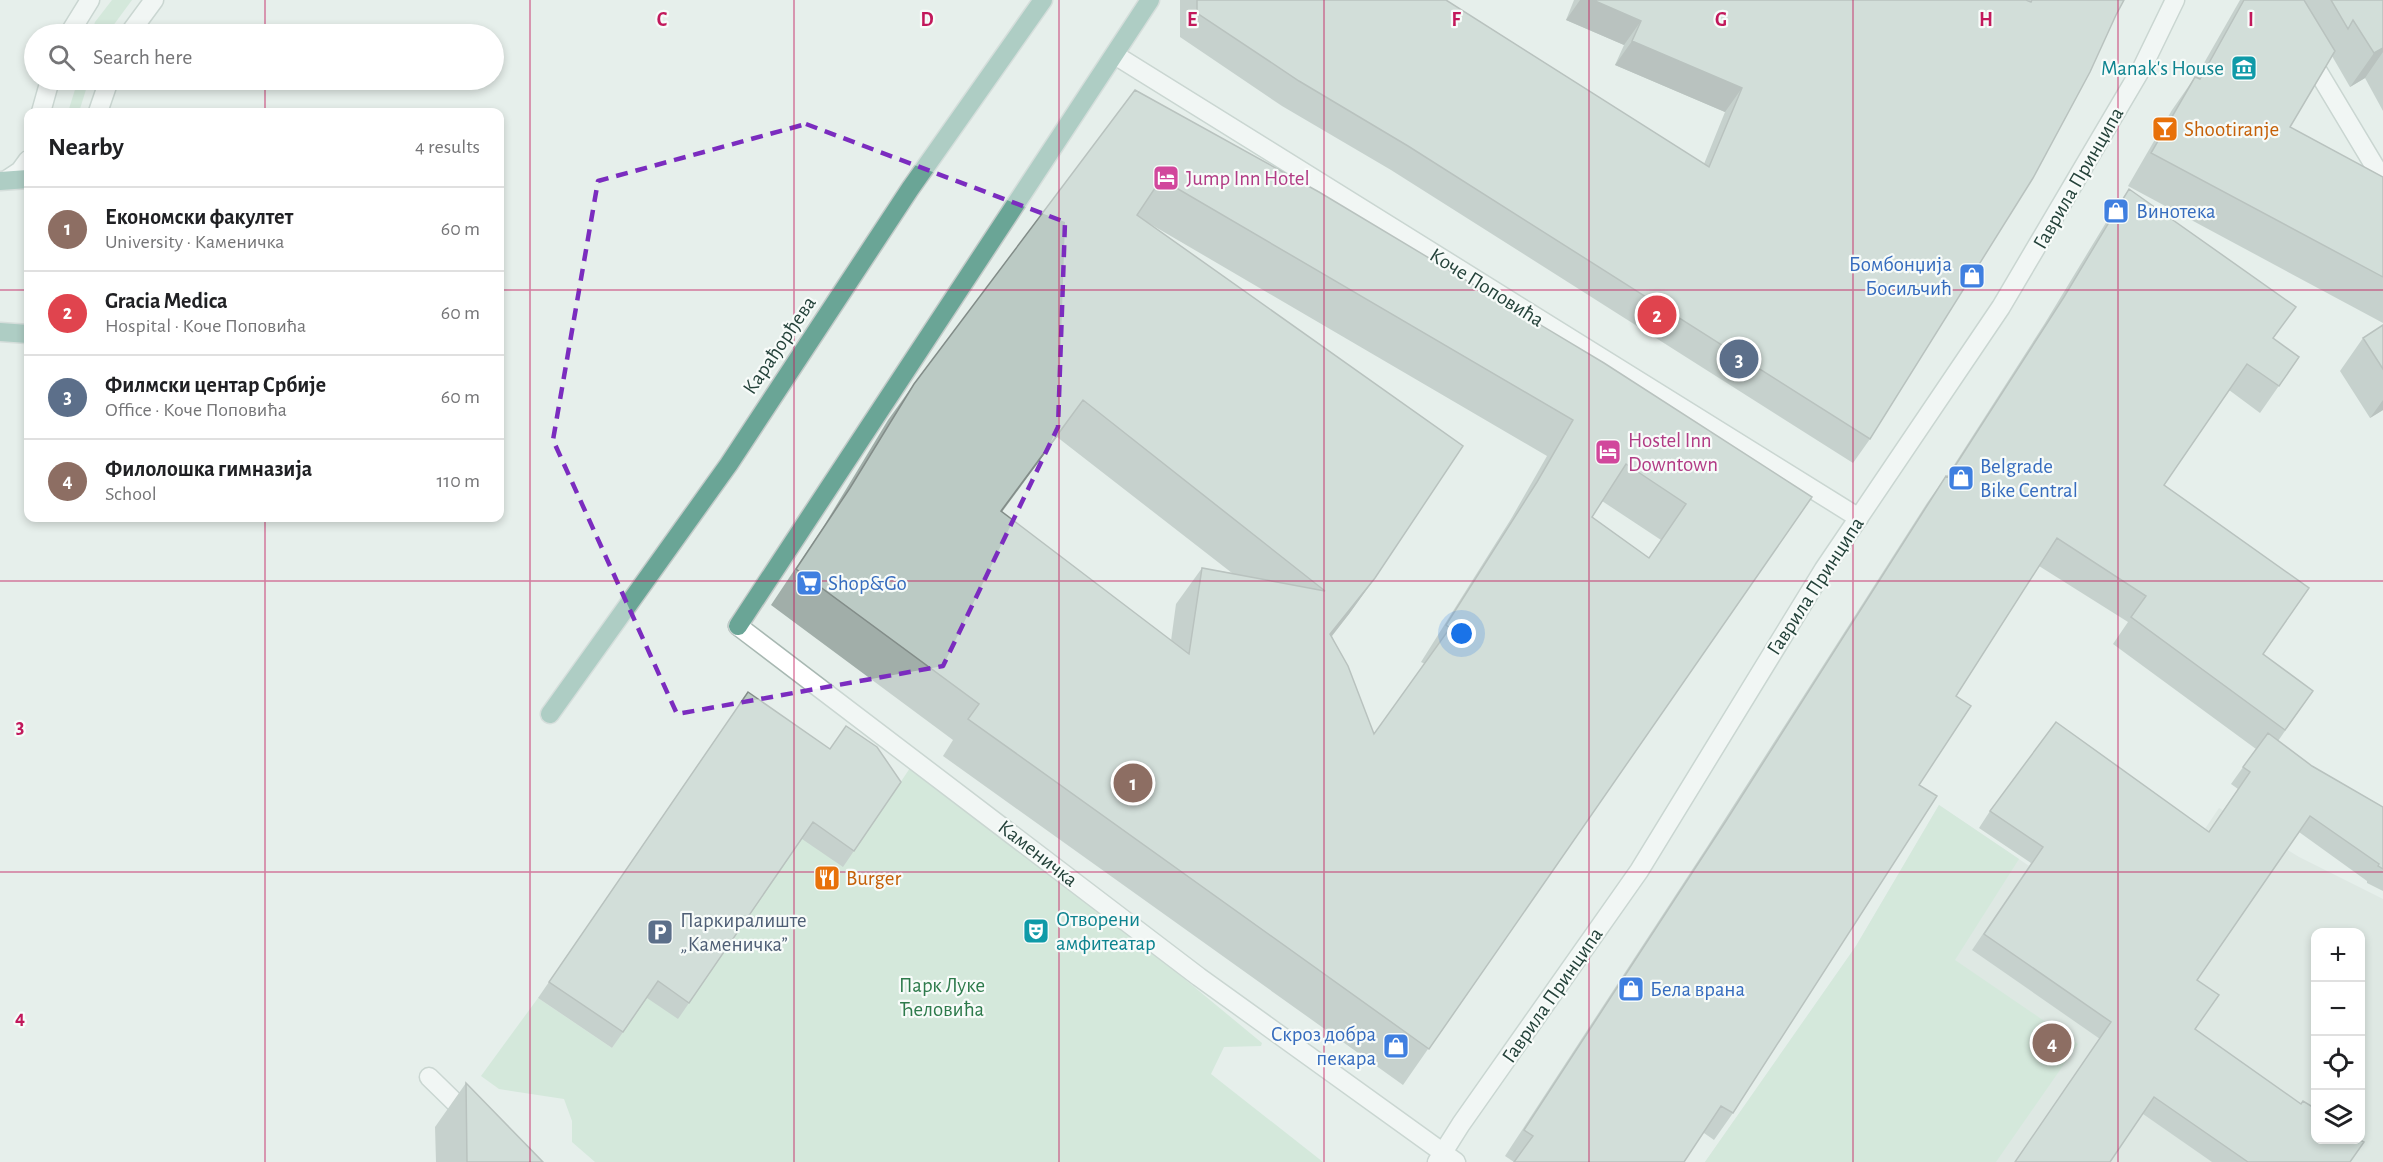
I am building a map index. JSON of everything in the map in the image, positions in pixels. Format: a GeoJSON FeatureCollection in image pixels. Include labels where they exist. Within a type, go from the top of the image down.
{"type":"FeatureCollection","features":[{"type":"Feature","properties":{"kind":"main road","name":"Карађорђева"},"geometry":{"type":"LineString","coordinates":[[550,714],[729,464],[910,189],[1043,0]]}},
{"type":"Feature","properties":{"kind":"main road"},"geometry":{"type":"LineString","coordinates":[[738,626],[978,258],[1150,0]]}},
{"type":"Feature","properties":{"kind":"main road"},"geometry":{"type":"LineString","coordinates":[[4,180],[24,179]]}},
{"type":"Feature","properties":{"kind":"main road"},"geometry":{"type":"LineString","coordinates":[[0,332],[24,334]]}},
{"type":"Feature","properties":{"kind":"street"},"geometry":{"type":"LineString","coordinates":[[75,24],[90,0]]}},
{"type":"Feature","properties":{"kind":"street"},"geometry":{"type":"LineString","coordinates":[[136,24],[154,0]]}},
{"type":"Feature","properties":{"kind":"street","name":"Гаврила Принципа"},"geometry":{"type":"LineString","coordinates":[[1446,1159],[1461,1124],[1639,871],[1794,616],[2001,307],[2143,66],[2175,0]]}},
{"type":"Feature","properties":{"kind":"street"},"geometry":{"type":"LineString","coordinates":[[2298,40],[2383,180]]}},
{"type":"Feature","properties":{"kind":"street","name":"Коче Поповића"},"geometry":{"type":"LineString","coordinates":[[1115,55],[1859,518]]}},
{"type":"Feature","properties":{"kind":"street"},"geometry":{"type":"LineString","coordinates":[[42,108],[47,90]]}},
{"type":"Feature","properties":{"kind":"street"},"geometry":{"type":"LineString","coordinates":[[99,108],[106,90]]}},
{"type":"Feature","properties":{"kind":"street"},"geometry":{"type":"LineString","coordinates":[[4,180],[20,171],[24,166]]}},
{"type":"Feature","properties":{"kind":"street","name":"Каменичка"},"geometry":{"type":"LineString","coordinates":[[738,626],[1191,971],[1446,1159]]}},
{"type":"Feature","properties":{"kind":"street"},"geometry":{"type":"LineString","coordinates":[[429,1077],[483,1129]]}},
{"type":"Feature","properties":{"kind":"highlighted area"},"geometry":{"type":"Polygon","coordinates":[[[806,124],[1065,222],[1058,427],[943,666],[677,714],[553,440],[598,181],[806,124]]]}},
{"type":"Feature","properties":{"kind":"shaded area"},"geometry":{"type":"Polygon","coordinates":[[[1939,805],[2133,936],[2219,808],[2299,857],[2383,899],[2383,1162],[1705,1162],[1856,946],[1939,805]]]}},
{"type":"Feature","properties":{"kind":"green space"},"geometry":{"type":"Polygon","coordinates":[[[112,0],[132,0],[114,24],[94,24],[112,0]]]}},
{"type":"Feature","properties":{"kind":"green space"},"geometry":{"type":"Polygon","coordinates":[[[75,90],[86,90],[80,108],[69,108],[75,90]]]}},
{"type":"Feature","properties":{"kind":"green space","name":"Парк Луке Ћеловића"},"geometry":{"type":"Polygon","coordinates":[[[912,765],[1164,962],[1262,1043],[1261,1046],[1224,1047],[1211,1074],[1323,1162],[595,1162],[572,1142],[572,1121],[564,1099],[499,1089],[481,1076],[538,998],[612,1048],[646,997],[802,838],[890,798],[912,765]]]}},
{"type":"Feature","properties":{"kind":"green space"},"geometry":{"type":"Polygon","coordinates":[[[1939,805],[2019,859],[1955,960],[2078,1044],[1996,1162],[1705,1162],[1856,946],[1939,805]]]}},
{"type":"Feature","properties":{"kind":"building"},"geometry":{"type":"Polygon","coordinates":[[[1197,0],[1446,0],[1709,167],[1742,88],[1632,41],[1641,21],[1593,0],[2026,0],[2031,2],[2032,0],[2124,0],[2090,72],[2033,178],[1870,439],[1408,146],[1299,81],[1197,13],[1197,0]]]}},
{"type":"Feature","properties":{"kind":"building"},"geometry":{"type":"Polygon","coordinates":[[[2244,0],[2304,0],[2335,51],[2290,127],[2383,177],[2383,277],[2151,153],[2195,77],[2200,79],[2244,0]]]}},
{"type":"Feature","properties":{"kind":"building"},"geometry":{"type":"Polygon","coordinates":[[[2331,0],[2383,0],[2383,48],[2374,53],[2353,20],[2348,29],[2331,0]]]}},
{"type":"Feature","properties":{"kind":"building"},"geometry":{"type":"Polygon","coordinates":[[[1135,90],[1319,192],[1604,363],[1812,497],[1429,1049],[968,719],[979,704],[796,569],[850,488],[914,384],[1135,90]],[[1161,179],[1137,215],[1463,446],[1375,578],[1330,634],[1348,666],[1374,734],[1450,628],[1446,625],[1537,482],[1573,420],[1161,179]],[[1083,400],[1001,511],[1189,654],[1202,568],[1325,591],[1083,400]],[[1626,464],[1592,517],[1649,558],[1686,504],[1626,464]]]}},
{"type":"Feature","properties":{"kind":"building"},"geometry":{"type":"Polygon","coordinates":[[[2129,189],[2296,307],[2273,338],[2299,357],[2279,386],[2247,364],[2164,485],[2309,588],[2263,654],[2313,691],[2285,730],[2131,617],[2146,596],[2057,538],[1956,696],[1971,706],[1919,785],[1937,796],[1733,1113],[1721,1106],[1684,1162],[1514,1162],[1533,1136],[1524,1130],[2064,297],[2129,189]]]}},
{"type":"Feature","properties":{"kind":"building"},"geometry":{"type":"Polygon","coordinates":[[[2383,325],[2383,369],[2363,338],[2383,325]]]}},
{"type":"Feature","properties":{"kind":"building","name":"Паркиралиште „Каменичка”"},"geometry":{"type":"Polygon","coordinates":[[[748,692],[830,749],[846,726],[877,747],[901,782],[854,851],[813,822],[689,1003],[658,981],[623,1032],[549,982],[748,692]]]}},
{"type":"Feature","properties":{"kind":"building"},"geometry":{"type":"Polygon","coordinates":[[[2056,722],[2209,832],[2250,772],[2243,767],[2268,733],[2312,766],[2383,807],[2383,869],[2310,816],[2197,980],[2219,995],[2195,1029],[2301,1104],[2303,1101],[2311,1106],[2311,1144],[2363,1144],[2350,1162],[2248,1162],[2154,1097],[2110,1162],[2015,1162],[2111,1022],[1984,934],[2043,847],[1990,811],[2056,722]]]}},
{"type":"Feature","properties":{"kind":"building"},"geometry":{"type":"Polygon","coordinates":[[[466,1083],[543,1162],[467,1162],[466,1083]]]}},
{"type":"Feature","properties":{"kind":"place","name":"Manak's House"},"geometry":{"type":"Point","coordinates":[2244,68]}},
{"type":"Feature","properties":{"kind":"place","name":"Shootiranje"},"geometry":{"type":"Point","coordinates":[2165,129]}},
{"type":"Feature","properties":{"kind":"place","name":"Jump Inn Hotel"},"geometry":{"type":"Point","coordinates":[1166,178]}},
{"type":"Feature","properties":{"kind":"place","name":"Винотека"},"geometry":{"type":"Point","coordinates":[2116,211]}},
{"type":"Feature","properties":{"kind":"place","name":"Бомбонџија Босиљчић"},"geometry":{"type":"Point","coordinates":[1972,276]}},
{"type":"Feature","properties":{"kind":"place","name":"Gracia Medica"},"geometry":{"type":"Point","coordinates":[1657,315]}},
{"type":"Feature","properties":{"kind":"place","name":"Филмски центар Србије"},"geometry":{"type":"Point","coordinates":[1739,359]}},
{"type":"Feature","properties":{"kind":"place","name":"Hostel Inn Downtown"},"geometry":{"type":"Point","coordinates":[1608,452]}},
{"type":"Feature","properties":{"kind":"place","name":"Belgrade Bike Central"},"geometry":{"type":"Point","coordinates":[1961,478]}},
{"type":"Feature","properties":{"kind":"place","name":"Shop&Go"},"geometry":{"type":"Point","coordinates":[809,583]}},
{"type":"Feature","properties":{"kind":"place","name":"Економски факултет"},"geometry":{"type":"Point","coordinates":[1133,783]}},
{"type":"Feature","properties":{"kind":"place","name":"Burger"},"geometry":{"type":"Point","coordinates":[827,878]}},
{"type":"Feature","properties":{"kind":"place","name":"Отворени амфитеатар"},"geometry":{"type":"Point","coordinates":[1036,931]}},
{"type":"Feature","properties":{"kind":"place","name":"Паркиралиште „Каменичка”"},"geometry":{"type":"Point","coordinates":[660,932]}},
{"type":"Feature","properties":{"kind":"place","name":"Бела врана"},"geometry":{"type":"Point","coordinates":[1631,989]}},
{"type":"Feature","properties":{"kind":"place","name":"Филолошка гимназија"},"geometry":{"type":"Point","coordinates":[2052,1043]}},
{"type":"Feature","properties":{"kind":"place","name":"Скроз добра пекара"},"geometry":{"type":"Point","coordinates":[1396,1046]}}]}
